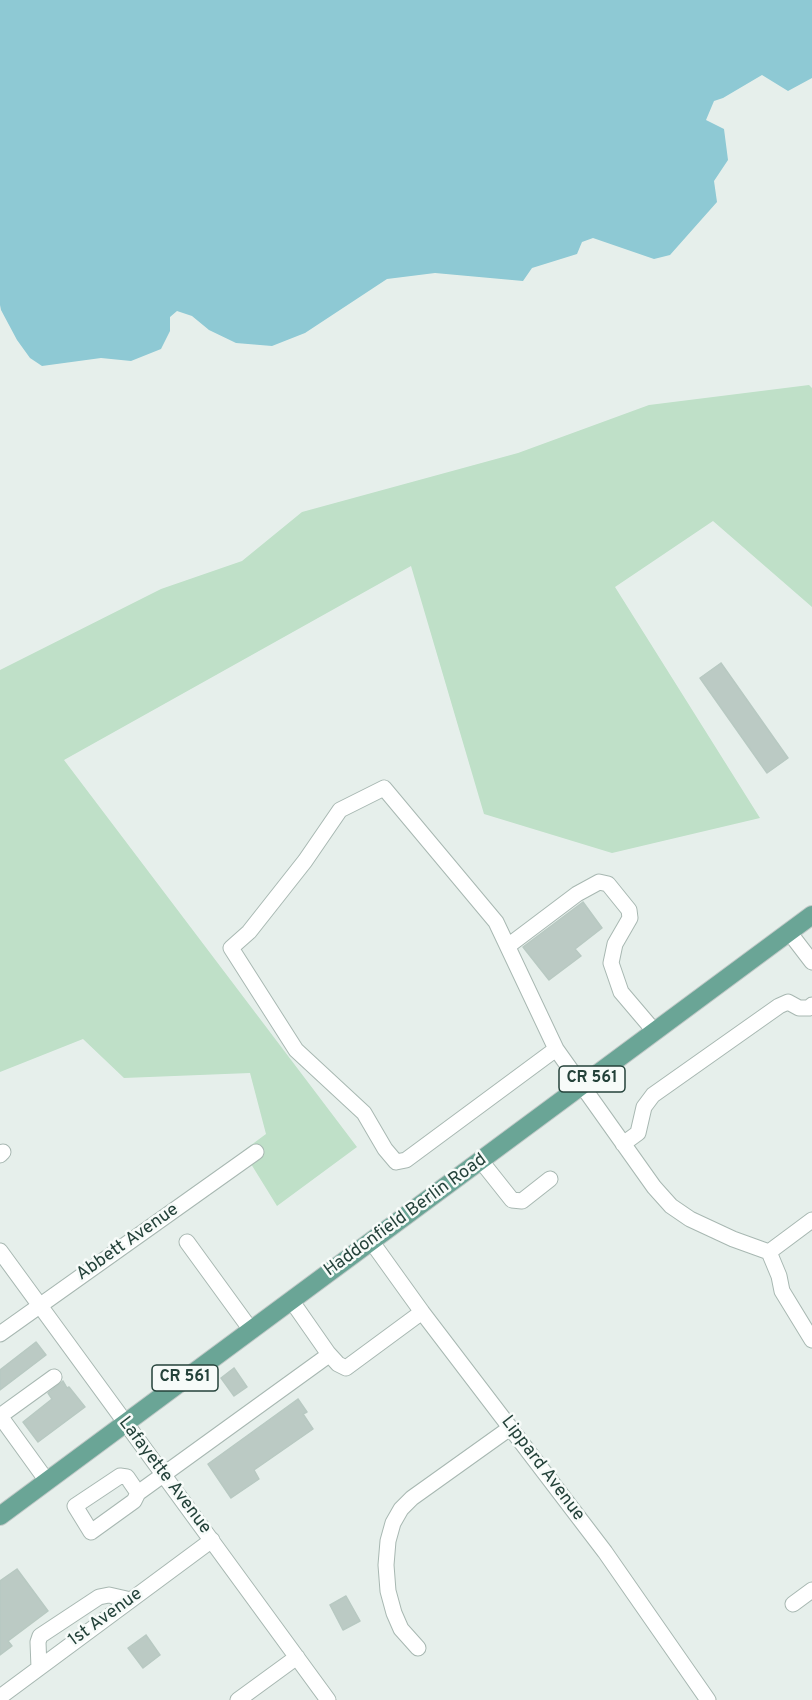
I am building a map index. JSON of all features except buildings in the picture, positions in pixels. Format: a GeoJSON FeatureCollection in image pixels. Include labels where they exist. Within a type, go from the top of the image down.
{"type":"FeatureCollection","features":[{"type":"Feature","properties":{"kind":"main road","name":"Haddonfield Berlin Road"},"geometry":{"type":"LineString","coordinates":[[0,1516],[812,915]]}},
{"type":"Feature","properties":{"kind":"street"},"geometry":{"type":"LineString","coordinates":[[556,1049],[406,1160],[396,1162],[385,1149],[364,1113],[296,1050],[231,948],[256,923],[305,861],[340,810],[384,788],[496,922],[556,1049],[654,1187],[671,1206],[690,1219],[770,1252],[782,1291],[812,1340]]}},
{"type":"Feature","properties":{"kind":"street"},"geometry":{"type":"LineString","coordinates":[[508,946],[577,894],[599,882],[608,884],[629,910],[630,918],[615,944],[612,963],[621,992],[655,1032]]}},
{"type":"Feature","properties":{"kind":"street"},"geometry":{"type":"LineString","coordinates":[[789,932],[812,962]]}},
{"type":"Feature","properties":{"kind":"street"},"geometry":{"type":"LineString","coordinates":[[623,1144],[638,1133],[644,1107],[653,1095],[779,1006],[788,1002],[799,1008],[809,1008],[812,1005]]}},
{"type":"Feature","properties":{"kind":"street","name":"Abbett Avenue"},"geometry":{"type":"LineString","coordinates":[[0,1334],[256,1152]]}},
{"type":"Feature","properties":{"kind":"street"},"geometry":{"type":"LineString","coordinates":[[481,1161],[512,1200],[522,1201],[550,1179]]}},
{"type":"Feature","properties":{"kind":"street"},"geometry":{"type":"LineString","coordinates":[[770,1252],[812,1220]]}},
{"type":"Feature","properties":{"kind":"street","name":"Lippard Avenue"},"geometry":{"type":"LineString","coordinates":[[371,1241],[422,1312],[605,1552],[708,1700]]}},
{"type":"Feature","properties":{"kind":"street"},"geometry":{"type":"LineString","coordinates":[[187,1242],[251,1330]]}},
{"type":"Feature","properties":{"kind":"street","name":"Lafayette Avenue"},"geometry":{"type":"LineString","coordinates":[[0,1251],[328,1700]]}},
{"type":"Feature","properties":{"kind":"street"},"geometry":{"type":"LineString","coordinates":[[291,1300],[328,1353],[338,1364],[346,1368],[422,1312]]}},
{"type":"Feature","properties":{"kind":"street"},"geometry":{"type":"LineString","coordinates":[[138,1493],[326,1357],[328,1353]]}},
{"type":"Feature","properties":{"kind":"street"},"geometry":{"type":"LineString","coordinates":[[47,1481],[0,1416],[54,1377]]}},
{"type":"Feature","properties":{"kind":"street"},"geometry":{"type":"LineString","coordinates":[[418,1648],[401,1629],[393,1613],[388,1591],[386,1565],[388,1541],[393,1523],[401,1509],[412,1498],[510,1428]]}},
{"type":"Feature","properties":{"kind":"street","name":"1st Avenue"},"geometry":{"type":"LineString","coordinates":[[0,1696],[212,1540]]}},
{"type":"Feature","properties":{"kind":"street"},"geometry":{"type":"LineString","coordinates":[[793,1604],[812,1590]]}},
{"type":"Feature","properties":{"kind":"street"},"geometry":{"type":"LineString","coordinates":[[39,1668],[38,1642],[40,1636],[99,1597],[109,1596],[131,1600]]}},
{"type":"Feature","properties":{"kind":"street"},"geometry":{"type":"LineString","coordinates":[[238,1700],[297,1657]]}},
{"type":"Feature","properties":{"kind":"green space"},"geometry":{"type":"Polygon","coordinates":[[[809,385],[812,388],[812,607],[713,521],[615,587],[760,818],[612,853],[484,814],[411,566],[64,760],[357,1147],[277,1206],[243,1151],[266,1134],[250,1073],[124,1078],[83,1039],[0,1072],[0,670],[161,589],[242,561],[302,512],[518,453],[649,405],[809,385]]]}},
{"type":"Feature","properties":{"kind":"water"},"geometry":{"type":"Polygon","coordinates":[[[0,0],[812,0],[812,78],[788,91],[762,75],[714,101],[706,120],[724,129],[728,160],[714,181],[717,202],[670,255],[654,259],[593,238],[582,242],[577,254],[532,268],[523,281],[435,273],[387,279],[305,333],[272,346],[236,343],[209,330],[192,316],[177,311],[170,317],[170,331],[161,349],[131,361],[101,358],[42,366],[30,358],[17,340],[0,305],[0,0]]]}}]}
